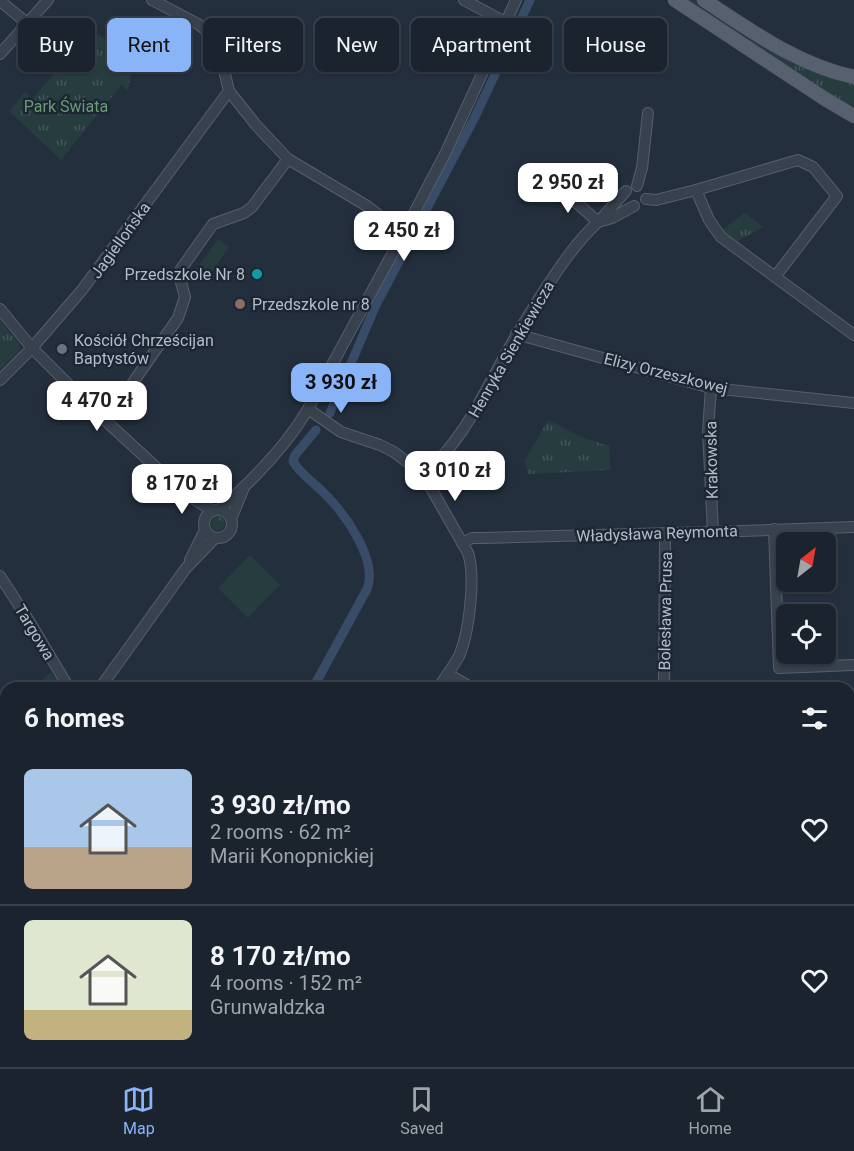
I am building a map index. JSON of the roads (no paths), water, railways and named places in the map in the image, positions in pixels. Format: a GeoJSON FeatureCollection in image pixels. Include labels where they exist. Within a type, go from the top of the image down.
{"type":"FeatureCollection","features":[{"type":"Feature","properties":{"kind":"main road"},"geometry":{"type":"LineString","coordinates":[[675,0],[854,116]]}},
{"type":"Feature","properties":{"kind":"main road"},"geometry":{"type":"LineString","coordinates":[[704,0],[782,50],[822,68],[854,77]]}},
{"type":"Feature","properties":{"kind":"street"},"geometry":{"type":"LineString","coordinates":[[32,18],[48,0]]}},
{"type":"Feature","properties":{"kind":"street"},"geometry":{"type":"LineString","coordinates":[[152,0],[198,24],[210,34],[219,49],[229,91],[256,125],[288,159],[367,206],[403,234]]}},
{"type":"Feature","properties":{"kind":"street"},"geometry":{"type":"LineString","coordinates":[[464,0],[498,18]]}},
{"type":"Feature","properties":{"kind":"street"},"geometry":{"type":"LineString","coordinates":[[507,18],[516,0]]}},
{"type":"Feature","properties":{"kind":"street"},"geometry":{"type":"LineString","coordinates":[[0,1],[21,18]]}},
{"type":"Feature","properties":{"kind":"street"},"geometry":{"type":"LineString","coordinates":[[0,54],[18,33]]}},
{"type":"Feature","properties":{"kind":"street"},"geometry":{"type":"LineString","coordinates":[[186,568],[207,515],[216,511],[245,487],[277,451],[308,409],[403,234],[451,141],[482,72]]}},
{"type":"Feature","properties":{"kind":"street","name":"Jagiellońska"},"geometry":{"type":"LineString","coordinates":[[0,380],[32,348],[82,290],[229,91]]}},
{"type":"Feature","properties":{"kind":"street"},"geometry":{"type":"LineString","coordinates":[[637,186],[642,168],[648,113]]}},
{"type":"Feature","properties":{"kind":"street"},"geometry":{"type":"LineString","coordinates":[[105,420],[178,318],[185,297],[179,275],[181,269],[213,224],[244,213],[252,207],[288,159]]}},
{"type":"Feature","properties":{"kind":"street"},"geometry":{"type":"LineString","coordinates":[[646,199],[656,200],[696,190],[798,160],[813,166],[837,196],[775,277]]}},
{"type":"Feature","properties":{"kind":"street"},"geometry":{"type":"LineString","coordinates":[[558,186],[598,222]]}},
{"type":"Feature","properties":{"kind":"street"},"geometry":{"type":"LineString","coordinates":[[637,186],[644,190],[646,199],[642,204],[634,206],[627,201],[626,191],[637,186]]}},
{"type":"Feature","properties":{"kind":"street"},"geometry":{"type":"LineString","coordinates":[[696,190],[709,220],[721,237],[854,335]]}},
{"type":"Feature","properties":{"kind":"street","name":"Henryka Sienkiewicza"},"geometry":{"type":"LineString","coordinates":[[423,477],[441,460],[468,423],[516,334],[572,250],[626,191]]}},
{"type":"Feature","properties":{"kind":"street","name":"Henryka Sienkiewicza"},"geometry":{"type":"LineString","coordinates":[[598,222],[612,218],[634,206]]}},
{"type":"Feature","properties":{"kind":"street"},"geometry":{"type":"LineString","coordinates":[[0,309],[32,348],[184,493],[216,511],[226,513],[231,519],[230,531],[224,537],[215,538],[207,534],[184,493]]}},
{"type":"Feature","properties":{"kind":"street","name":"Elizy Orzeszkowej"},"geometry":{"type":"LineString","coordinates":[[516,334],[711,388],[854,403]]}},
{"type":"Feature","properties":{"kind":"street","name":"Krakowska"},"geometry":{"type":"LineString","coordinates":[[711,388],[708,431],[713,532]]}},
{"type":"Feature","properties":{"kind":"street"},"geometry":{"type":"LineString","coordinates":[[308,409],[341,432],[380,445],[394,452],[415,468],[432,490],[468,553],[471,562],[471,594],[465,636],[459,656],[442,682]]}},
{"type":"Feature","properties":{"kind":"street"},"geometry":{"type":"LineString","coordinates":[[231,519],[245,487]]}},
{"type":"Feature","properties":{"kind":"street","name":"Władysława Reymonta"},"geometry":{"type":"LineString","coordinates":[[462,543],[472,538],[854,527]]}},
{"type":"Feature","properties":{"kind":"street"},"geometry":{"type":"LineString","coordinates":[[774,529],[779,668],[854,665]]}},
{"type":"Feature","properties":{"kind":"street","name":"Bolesława Prusa"},"geometry":{"type":"LineString","coordinates":[[664,682],[665,533]]}},
{"type":"Feature","properties":{"kind":"street"},"geometry":{"type":"LineString","coordinates":[[104,682],[186,568],[215,538]]}},
{"type":"Feature","properties":{"kind":"street","name":"Targowa"},"geometry":{"type":"LineString","coordinates":[[0,576],[65,682]]}},
{"type":"Feature","properties":{"kind":"street"},"geometry":{"type":"LineString","coordinates":[[448,674],[462,682]]}},
{"type":"Feature","properties":{"kind":"waterway"},"geometry":{"type":"LineString","coordinates":[[330,413],[375,307],[474,119],[530,0]]}},
{"type":"Feature","properties":{"kind":"waterway"},"geometry":{"type":"LineString","coordinates":[[316,430],[295,455],[293,461],[349,523],[364,551],[369,577],[367,589],[316,682]]}},
{"type":"Feature","properties":{"kind":"place","name":"Przedszkole Nr 8"},"geometry":{"type":"Point","coordinates":[257,274]}},
{"type":"Feature","properties":{"kind":"place","name":"Przedszkole nr 8"},"geometry":{"type":"Point","coordinates":[240,304]}},
{"type":"Feature","properties":{"kind":"place","name":"Kościół Chrześcijan Baptystów"},"geometry":{"type":"Point","coordinates":[62,349]}},
{"type":"Feature","properties":{"kind":"park label","name":"Park Świata"},"geometry":{"type":"Point","coordinates":[66,106]}}]}
